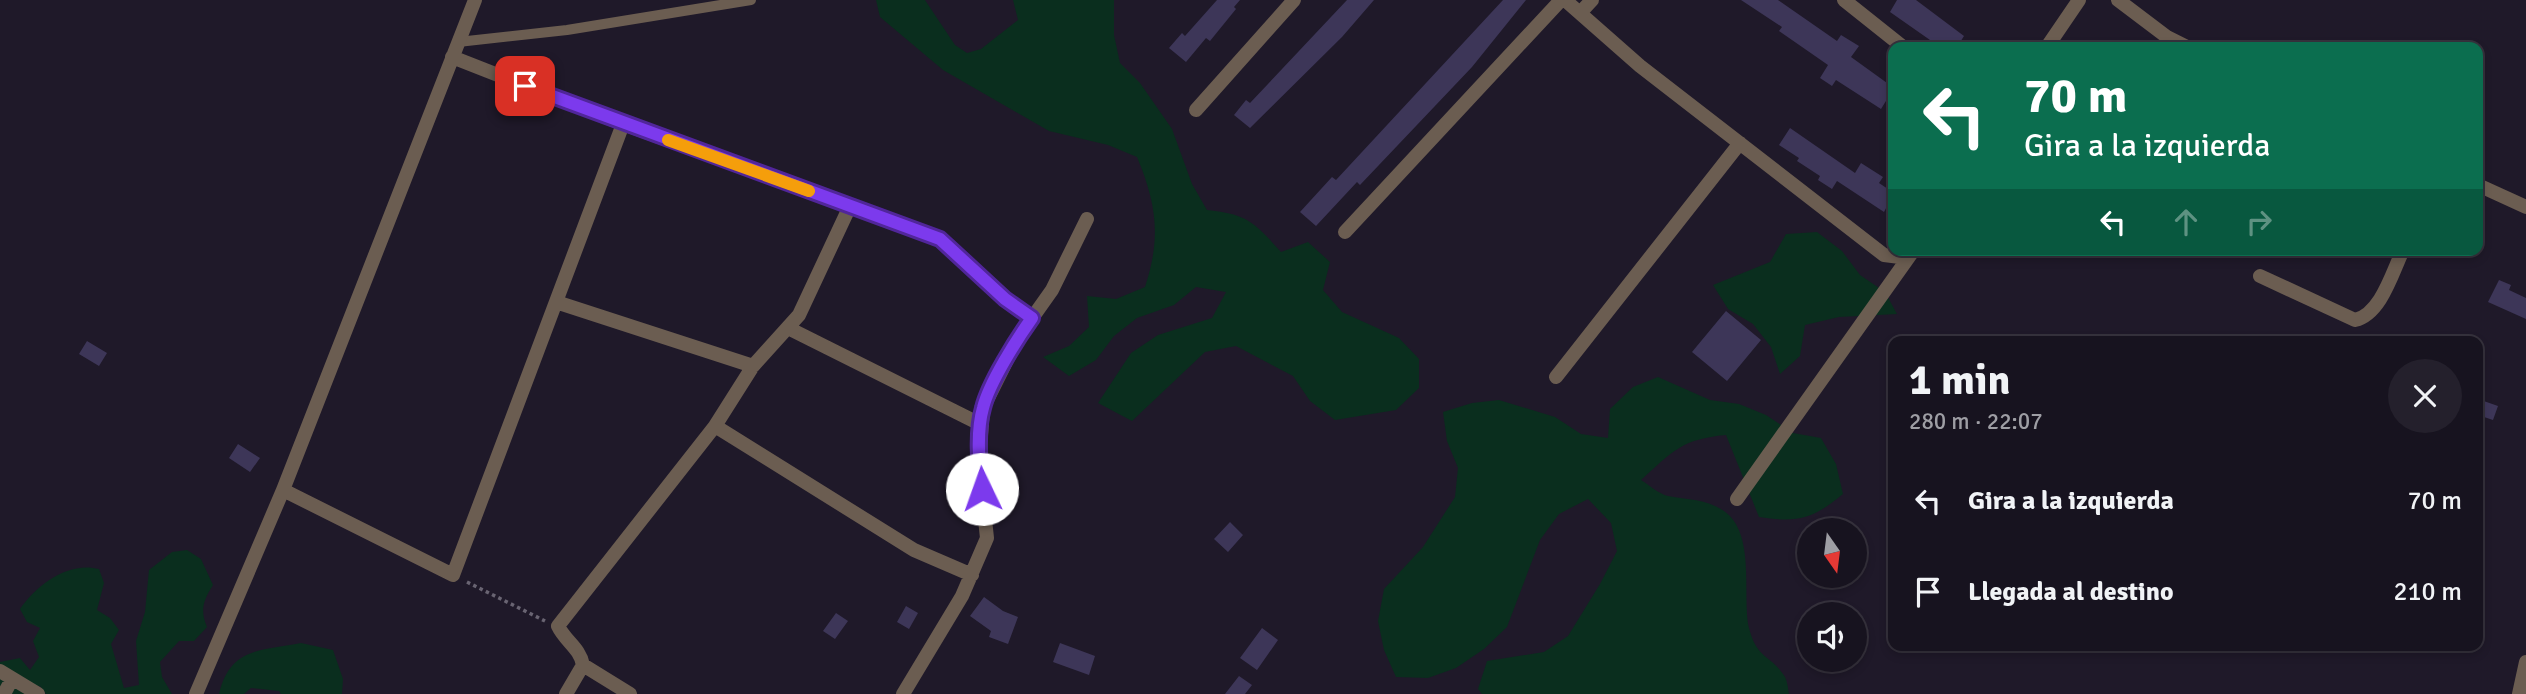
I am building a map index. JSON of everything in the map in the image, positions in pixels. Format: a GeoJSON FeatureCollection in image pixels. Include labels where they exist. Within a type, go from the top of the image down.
{"type":"FeatureCollection","features":[{"type":"Feature","properties":{"kind":"street"},"geometry":{"type":"LineString","coordinates":[[195,694],[282,490],[475,0]]}},
{"type":"Feature","properties":{"kind":"street"},"geometry":{"type":"LineString","coordinates":[[1196,110],[1294,0]]}},
{"type":"Feature","properties":{"kind":"street"},"geometry":{"type":"LineString","coordinates":[[1345,232],[1563,0],[1640,66],[1884,255],[1888,255]]}},
{"type":"Feature","properties":{"kind":"street"},"geometry":{"type":"LineString","coordinates":[[1580,13],[1592,0]]}},
{"type":"Feature","properties":{"kind":"street"},"geometry":{"type":"LineString","coordinates":[[1844,0],[1897,42]]}},
{"type":"Feature","properties":{"kind":"street"},"geometry":{"type":"LineString","coordinates":[[2050,42],[2079,0]]}},
{"type":"Feature","properties":{"kind":"street"},"geometry":{"type":"LineString","coordinates":[[2118,0],[2177,42]]}},
{"type":"Feature","properties":{"kind":"street"},"geometry":{"type":"LineString","coordinates":[[452,57],[623,124],[940,239],[1005,299],[1032,318]]}},
{"type":"Feature","properties":{"kind":"street"},"geometry":{"type":"LineString","coordinates":[[282,490],[453,575],[623,124]]}},
{"type":"Feature","properties":{"kind":"street"},"geometry":{"type":"LineString","coordinates":[[1556,377],[1740,143]]}},
{"type":"Feature","properties":{"kind":"street"},"geometry":{"type":"LineString","coordinates":[[2483,187],[2526,207]]}},
{"type":"Feature","properties":{"kind":"street"},"geometry":{"type":"LineString","coordinates":[[566,694],[583,665],[581,654],[563,636],[558,626],[564,615],[608,566],[715,426],[753,366],[799,315],[820,277],[850,206]]}},
{"type":"Feature","properties":{"kind":"street"},"geometry":{"type":"LineString","coordinates":[[903,694],[962,596],[987,538],[979,464],[983,408],[1018,338],[1052,290],[1087,219]]}},
{"type":"Feature","properties":{"kind":"street"},"geometry":{"type":"LineString","coordinates":[[1737,499],[1910,256]]}},
{"type":"Feature","properties":{"kind":"street"},"geometry":{"type":"LineString","coordinates":[[2260,276],[2355,320],[2365,318],[2375,308],[2400,256]]}},
{"type":"Feature","properties":{"kind":"street"},"geometry":{"type":"LineString","coordinates":[[556,302],[753,366]]}},
{"type":"Feature","properties":{"kind":"street"},"geometry":{"type":"LineString","coordinates":[[788,328],[982,425]]}},
{"type":"Feature","properties":{"kind":"street"},"geometry":{"type":"LineString","coordinates":[[715,426],[914,550],[972,575]]}},
{"type":"Feature","properties":{"kind":"street"},"geometry":{"type":"LineString","coordinates":[[2519,694],[2526,662]]}},
{"type":"Feature","properties":{"kind":"street"},"geometry":{"type":"LineString","coordinates":[[583,665],[630,694]]}},
{"type":"Feature","properties":{"kind":"street"},"geometry":{"type":"LineString","coordinates":[[4,694],[6,675],[38,694]]}},
{"type":"Feature","properties":{"kind":"lane"},"geometry":{"type":"LineString","coordinates":[[458,42],[567,30],[751,0]]}},
{"type":"Feature","properties":{"kind":"path"},"geometry":{"type":"LineString","coordinates":[[453,575],[525,613],[558,626]]}},
{"type":"Feature","properties":{"kind":"green space"},"geometry":{"type":"Polygon","coordinates":[[[876,0],[925,0],[955,45],[967,53],[981,49],[1018,20],[1013,0],[1114,0],[1114,35],[1120,63],[1140,83],[1172,129],[1192,184],[1207,210],[1232,214],[1249,221],[1281,252],[1308,242],[1330,262],[1323,290],[1342,312],[1399,338],[1419,359],[1419,388],[1396,410],[1335,420],[1310,401],[1293,376],[1236,346],[1205,352],[1132,421],[1098,403],[1131,353],[1158,335],[1212,318],[1226,292],[1196,287],[1174,305],[1137,318],[1114,336],[1096,360],[1069,376],[1043,357],[1069,346],[1089,327],[1087,296],[1116,299],[1145,287],[1155,237],[1153,206],[1137,157],[1108,145],[1049,131],[943,70],[880,17],[876,0]]]}},
{"type":"Feature","properties":{"kind":"green space"},"geometry":{"type":"Polygon","coordinates":[[[1817,232],[1842,251],[1860,275],[1885,292],[1897,314],[1839,317],[1805,325],[1800,356],[1780,374],[1771,347],[1753,324],[1728,309],[1713,285],[1770,262],[1786,234],[1817,232]]]}},
{"type":"Feature","properties":{"kind":"green space"},"geometry":{"type":"Polygon","coordinates":[[[1658,377],[1710,400],[1739,404],[1766,415],[1793,433],[1821,438],[1836,464],[1843,494],[1814,514],[1795,519],[1759,517],[1726,435],[1688,443],[1641,480],[1665,495],[1718,507],[1734,521],[1744,549],[1747,614],[1752,638],[1760,651],[1784,676],[1789,694],[1482,694],[1478,689],[1487,661],[1544,652],[1568,636],[1600,584],[1617,551],[1611,523],[1588,499],[1559,514],[1540,540],[1507,627],[1484,649],[1456,668],[1428,678],[1396,677],[1384,650],[1378,621],[1384,589],[1423,547],[1455,497],[1458,468],[1447,441],[1443,412],[1472,403],[1499,400],[1555,417],[1581,434],[1608,438],[1610,409],[1633,387],[1658,377]]]}},
{"type":"Feature","properties":{"kind":"green space"},"geometry":{"type":"Polygon","coordinates":[[[187,550],[201,559],[213,585],[204,606],[207,627],[194,641],[179,641],[160,662],[162,677],[172,694],[46,694],[40,686],[25,694],[0,694],[0,662],[20,658],[30,670],[39,657],[33,641],[40,628],[27,622],[20,609],[45,583],[65,572],[88,567],[99,569],[104,583],[97,610],[110,618],[119,630],[111,644],[124,688],[139,685],[136,641],[145,612],[149,570],[172,552],[187,550]]]}},
{"type":"Feature","properties":{"kind":"green space"},"geometry":{"type":"Polygon","coordinates":[[[301,643],[333,650],[343,679],[342,694],[281,694],[279,691],[251,688],[244,694],[219,694],[224,679],[239,659],[260,650],[301,643]]]}},
{"type":"Feature","properties":{"kind":"building"},"geometry":{"type":"Polygon","coordinates":[[[1217,0],[1240,0],[1210,41],[1206,38],[1186,62],[1169,48],[1182,33],[1185,36],[1217,0]]]}},
{"type":"Feature","properties":{"kind":"building"},"geometry":{"type":"Polygon","coordinates":[[[1347,0],[1374,0],[1342,37],[1250,128],[1234,115],[1246,100],[1250,103],[1347,0]]]}},
{"type":"Feature","properties":{"kind":"building"},"geometry":{"type":"Polygon","coordinates":[[[1503,0],[1526,0],[1472,67],[1360,185],[1357,182],[1316,226],[1300,212],[1332,177],[1336,180],[1503,0]]]}},
{"type":"Feature","properties":{"kind":"building"},"geometry":{"type":"Polygon","coordinates":[[[1741,0],[1778,0],[1837,41],[1841,35],[1859,46],[1851,57],[1888,84],[1888,98],[1881,109],[1836,80],[1832,86],[1820,78],[1828,65],[1779,31],[1782,27],[1741,0]]]}},
{"type":"Feature","properties":{"kind":"building"},"geometry":{"type":"Polygon","coordinates":[[[1897,0],[1916,0],[1964,36],[1960,42],[1933,42],[1890,12],[1897,0]]]}},
{"type":"Feature","properties":{"kind":"building"},"geometry":{"type":"Polygon","coordinates":[[[1790,128],[1855,173],[1861,163],[1883,177],[1879,183],[1888,189],[1888,204],[1884,212],[1837,181],[1832,189],[1818,180],[1820,176],[1797,161],[1799,158],[1779,145],[1790,128]]]}},
{"type":"Feature","properties":{"kind":"building"},"geometry":{"type":"Polygon","coordinates":[[[2499,280],[2511,285],[2509,290],[2526,298],[2526,319],[2488,302],[2499,280]]]}},
{"type":"Feature","properties":{"kind":"building"},"geometry":{"type":"Polygon","coordinates":[[[1726,311],[1761,340],[1727,381],[1692,352],[1726,311]]]}},
{"type":"Feature","properties":{"kind":"building"},"geometry":{"type":"Polygon","coordinates":[[[87,341],[107,353],[99,366],[79,354],[87,341]]]}},
{"type":"Feature","properties":{"kind":"building"},"geometry":{"type":"Polygon","coordinates":[[[2483,401],[2498,406],[2493,420],[2483,417],[2483,401]]]}},
{"type":"Feature","properties":{"kind":"building"},"geometry":{"type":"Polygon","coordinates":[[[238,444],[260,458],[250,472],[229,458],[238,444]]]}},
{"type":"Feature","properties":{"kind":"building"},"geometry":{"type":"Polygon","coordinates":[[[1230,522],[1243,535],[1228,552],[1214,539],[1230,522]]]}},
{"type":"Feature","properties":{"kind":"building"},"geometry":{"type":"Polygon","coordinates":[[[984,597],[1003,611],[1018,617],[1008,644],[989,637],[991,631],[970,616],[984,597]]]}},
{"type":"Feature","properties":{"kind":"building"},"geometry":{"type":"Polygon","coordinates":[[[906,606],[918,613],[909,629],[897,622],[906,606]]]}},
{"type":"Feature","properties":{"kind":"building"},"geometry":{"type":"Polygon","coordinates":[[[836,613],[848,621],[835,639],[823,631],[836,613]]]}},
{"type":"Feature","properties":{"kind":"building"},"geometry":{"type":"Polygon","coordinates":[[[1262,628],[1278,640],[1257,670],[1240,658],[1262,628]]]}},
{"type":"Feature","properties":{"kind":"building"},"geometry":{"type":"Polygon","coordinates":[[[1060,643],[1095,656],[1089,675],[1053,662],[1060,643]]]}},
{"type":"Feature","properties":{"kind":"building"},"geometry":{"type":"Polygon","coordinates":[[[1239,676],[1252,685],[1245,694],[1225,694],[1239,676]]]}},
{"type":"Feature","properties":{"kind":"slow traffic"},"geometry":{"type":"LineString","coordinates":[[668,140],[809,191]]}},
{"type":"Feature","properties":{"kind":"route"},"geometry":{"type":"LineString","coordinates":[[525,86],[940,239],[978,276],[1032,318],[1018,338],[983,408],[979,464],[982,489]]}}]}
